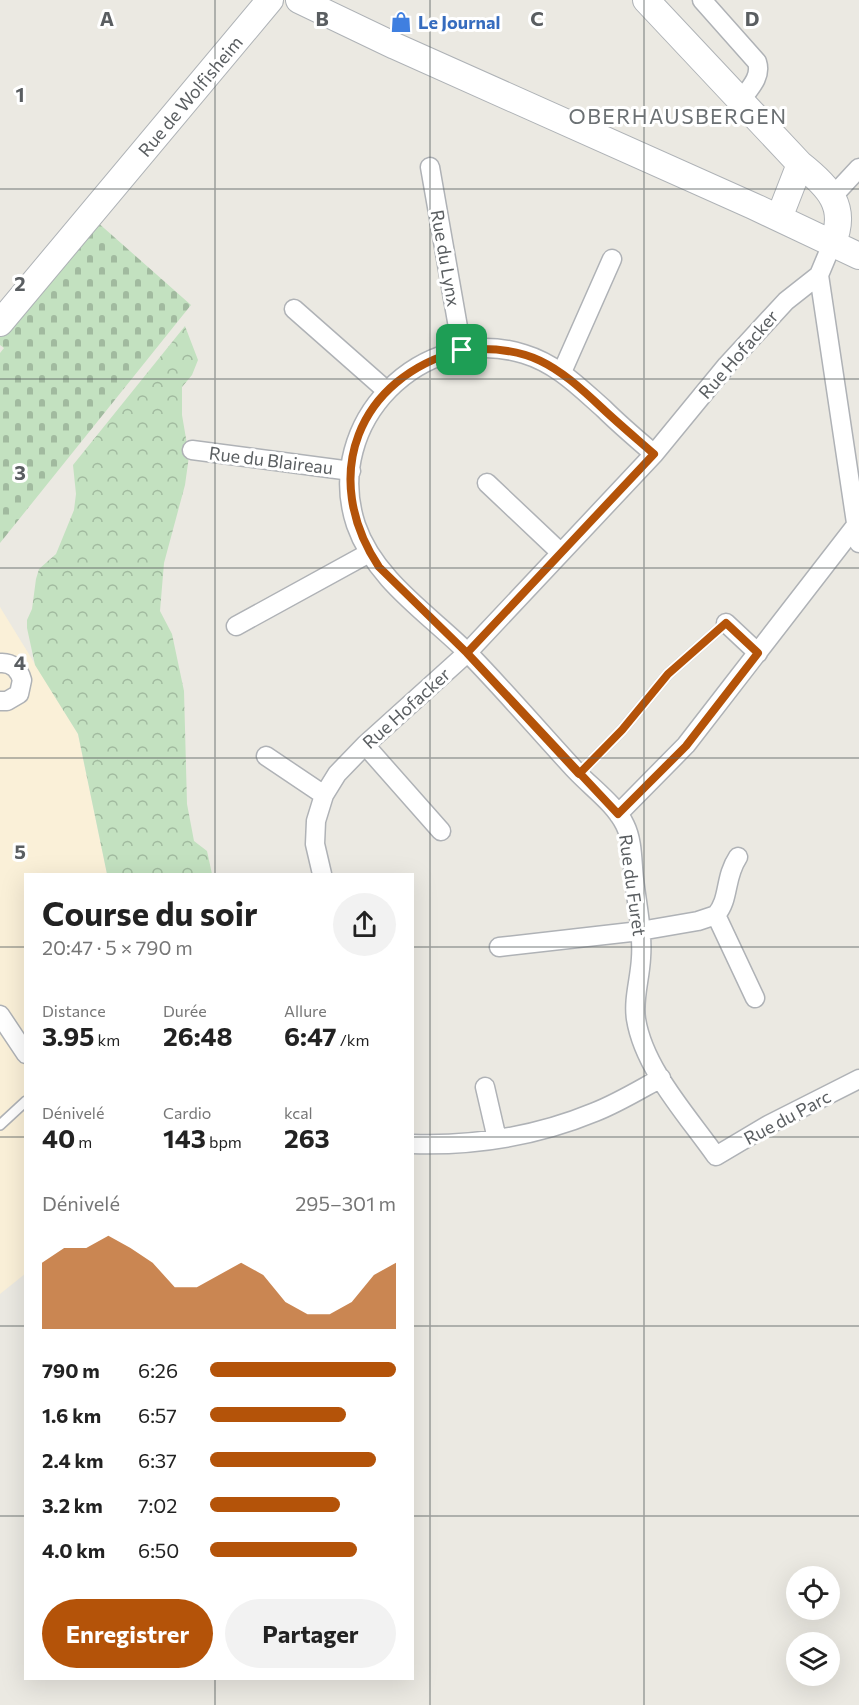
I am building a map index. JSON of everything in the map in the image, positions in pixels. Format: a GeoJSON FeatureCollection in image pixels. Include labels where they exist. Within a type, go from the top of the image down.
{"type":"FeatureCollection","features":[{"type":"Feature","properties":{"kind":"main road","name":"Rue de Wolfisheim"},"geometry":{"type":"LineString","coordinates":[[0,323],[270,0]]}},
{"type":"Feature","properties":{"kind":"main road"},"geometry":{"type":"LineString","coordinates":[[299,0],[405,51],[859,256]]}},
{"type":"Feature","properties":{"kind":"main road"},"geometry":{"type":"LineString","coordinates":[[646,0],[800,164],[816,176],[832,197],[839,220],[838,230],[832,244]]}},
{"type":"Feature","properties":{"kind":"main road"},"geometry":{"type":"LineString","coordinates":[[779,218],[800,164]]}},
{"type":"Feature","properties":{"kind":"street"},"geometry":{"type":"LineString","coordinates":[[702,0],[758,62],[756,78],[741,100]]}},
{"type":"Feature","properties":{"kind":"street","name":"Rue du Lynx"},"geometry":{"type":"LineString","coordinates":[[430,167],[462,350]]}},
{"type":"Feature","properties":{"kind":"street"},"geometry":{"type":"LineString","coordinates":[[832,197],[859,168]]}},
{"type":"Feature","properties":{"kind":"street","name":"Rue Hofacker"},"geometry":{"type":"LineString","coordinates":[[322,873],[316,855],[315,834],[319,808],[337,774],[364,745],[467,653],[654,454],[727,365],[778,309],[819,275],[832,244]]}},
{"type":"Feature","properties":{"kind":"street"},"geometry":{"type":"LineString","coordinates":[[562,372],[612,259]]}},
{"type":"Feature","properties":{"kind":"street"},"geometry":{"type":"LineString","coordinates":[[618,814],[686,746],[758,653],[858,533],[819,275]]}},
{"type":"Feature","properties":{"kind":"street"},"geometry":{"type":"LineString","coordinates":[[294,309],[387,391]]}},
{"type":"Feature","properties":{"kind":"street","name":"Rue du Furet"},"geometry":{"type":"LineString","coordinates":[[654,454],[562,372],[544,362],[522,353],[500,349],[462,350],[414,368],[400,378],[374,405],[358,435],[351,471],[350,491],[356,525],[369,553],[392,582],[467,653],[618,814],[628,833],[640,931],[641,959],[635,1003],[636,1018],[643,1044],[661,1078],[716,1156]]}},
{"type":"Feature","properties":{"kind":"street","name":"Rue du Blaireau"},"geometry":{"type":"LineString","coordinates":[[192,450],[351,471]]}},
{"type":"Feature","properties":{"kind":"street"},"geometry":{"type":"LineString","coordinates":[[486,483],[561,553]]}},
{"type":"Feature","properties":{"kind":"street"},"geometry":{"type":"LineString","coordinates":[[236,626],[369,553]]}},
{"type":"Feature","properties":{"kind":"street"},"geometry":{"type":"LineString","coordinates":[[726,623],[758,653]]}},
{"type":"Feature","properties":{"kind":"street"},"geometry":{"type":"LineString","coordinates":[[0,663],[10,664],[16,668],[22,680],[19,694],[7,701],[0,701]]}},
{"type":"Feature","properties":{"kind":"street"},"geometry":{"type":"LineString","coordinates":[[364,745],[441,831]]}},
{"type":"Feature","properties":{"kind":"street"},"geometry":{"type":"LineString","coordinates":[[266,756],[324,795]]}},
{"type":"Feature","properties":{"kind":"street"},"geometry":{"type":"LineString","coordinates":[[499,947],[640,931],[698,921],[716,915],[724,902],[731,867],[738,857]]}},
{"type":"Feature","properties":{"kind":"street"},"geometry":{"type":"LineString","coordinates":[[716,915],[754,998]]}},
{"type":"Feature","properties":{"kind":"street"},"geometry":{"type":"LineString","coordinates":[[0,1015],[24,1051]]}},
{"type":"Feature","properties":{"kind":"street"},"geometry":{"type":"LineString","coordinates":[[414,1144],[453,1144],[497,1139],[550,1128],[595,1112],[661,1078]]}},
{"type":"Feature","properties":{"kind":"street","name":"Rue du Parc"},"geometry":{"type":"LineString","coordinates":[[716,1156],[770,1124],[859,1079]]}},
{"type":"Feature","properties":{"kind":"street"},"geometry":{"type":"LineString","coordinates":[[484,1087],[497,1139]]}},
{"type":"Feature","properties":{"kind":"lane"},"geometry":{"type":"LineString","coordinates":[[579,774],[622,730],[668,674],[726,623]]}},
{"type":"Feature","properties":{"kind":"lane"},"geometry":{"type":"LineString","coordinates":[[0,1125],[24,1103]]}},
{"type":"Feature","properties":{"kind":"shaded area"},"geometry":{"type":"Polygon","coordinates":[[[0,607],[78,734],[107,873],[24,873],[24,1275],[0,1294],[0,607]]]}},
{"type":"Feature","properties":{"kind":"green space"},"geometry":{"type":"Polygon","coordinates":[[[96,221],[191,305],[0,543],[0,353],[4,348],[0,345],[0,336],[96,221]]]}},
{"type":"Feature","properties":{"kind":"green space"},"geometry":{"type":"Polygon","coordinates":[[[185,326],[198,360],[192,375],[182,387],[182,415],[189,456],[185,485],[164,563],[160,611],[172,634],[184,691],[187,804],[194,841],[207,851],[212,873],[107,873],[78,734],[35,665],[27,620],[32,609],[39,569],[56,554],[74,510],[76,494],[73,465],[185,326]]]}},
{"type":"Feature","properties":{"kind":"place","name":"Le Journal"},"geometry":{"type":"Point","coordinates":[401,22]}},
{"type":"Feature","properties":{"kind":"district","name":"OBERHAUSBERGEN"},"geometry":{"type":"Point","coordinates":[678,115]}},
{"type":"Feature","properties":{"kind":"route"},"geometry":{"type":"LineString","coordinates":[[462,350],[446,354],[414,368],[400,378],[374,405],[358,435],[351,471],[350,491],[356,525],[369,553],[392,582],[467,653],[579,774],[618,814],[686,746],[758,653],[726,623],[668,674],[622,730],[579,774],[523,714],[467,653],[654,454],[578,385],[551,365],[522,353],[500,349],[462,350]]}}]}
